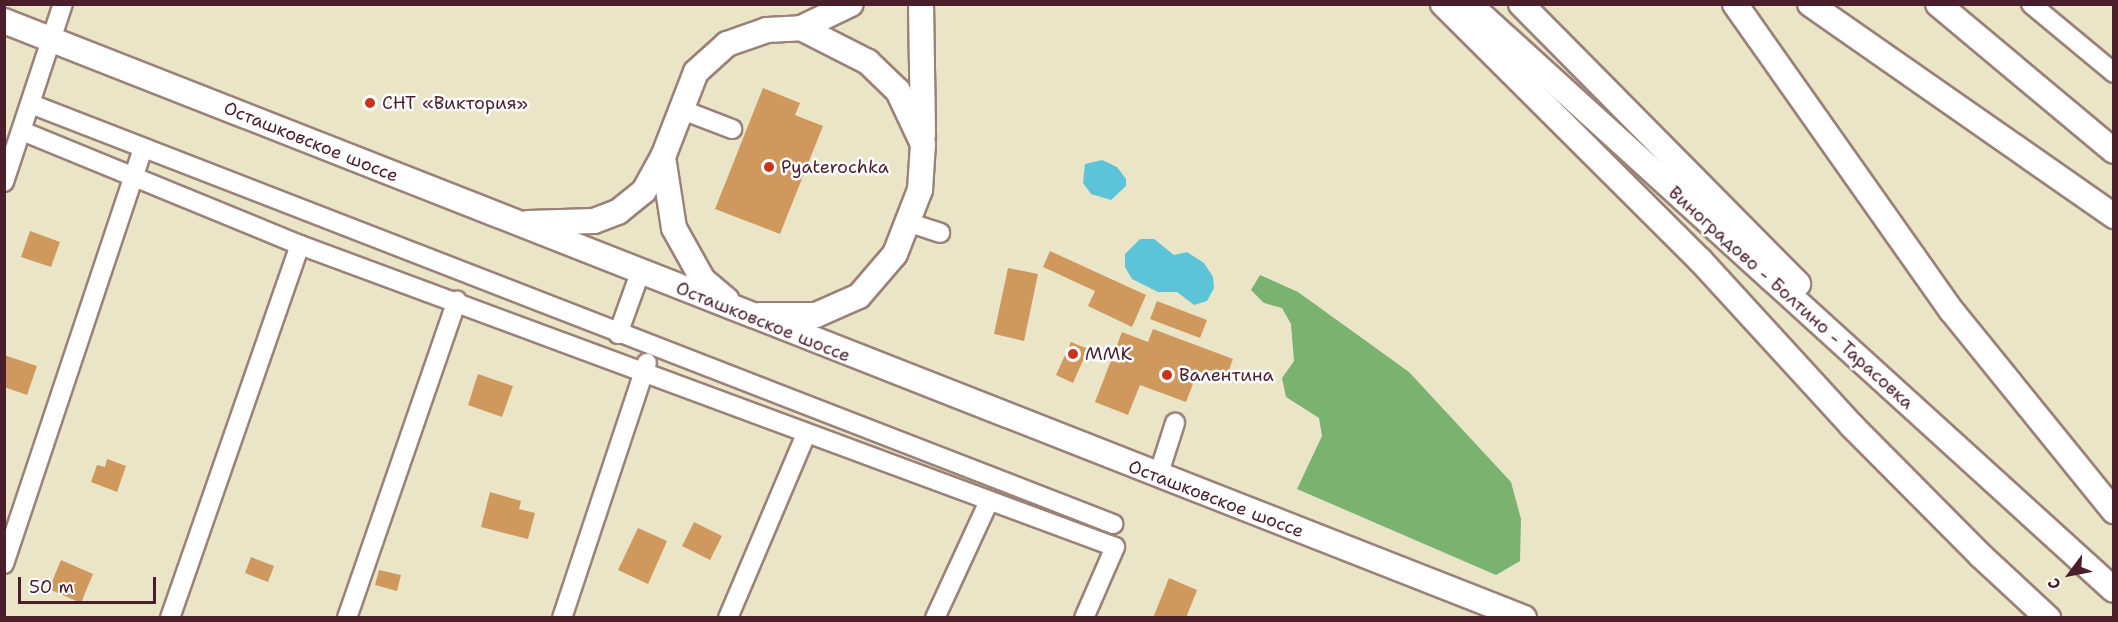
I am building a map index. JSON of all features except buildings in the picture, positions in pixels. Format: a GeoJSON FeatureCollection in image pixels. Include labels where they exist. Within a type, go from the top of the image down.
{"type":"FeatureCollection","features":[{"type":"Feature","properties":{"kind":"main road"},"geometry":{"type":"LineString","coordinates":[[519,223],[594,220],[618,212],[644,191],[663,158],[696,72],[727,44],[767,30],[801,28],[851,4]]}},
{"type":"Feature","properties":{"kind":"main road"},"geometry":{"type":"LineString","coordinates":[[663,158],[674,228],[703,280],[745,315],[816,315],[859,296],[895,254],[920,190],[923,144],[921,4]]}},
{"type":"Feature","properties":{"kind":"main road"},"geometry":{"type":"LineString","coordinates":[[1443,4],[1700,260],[1932,507],[2048,618]]}},
{"type":"Feature","properties":{"kind":"main road","name":"Виноградово - Болтино - Тарасовка"},"geometry":{"type":"LineString","coordinates":[[1468,4],[2114,590]]}},
{"type":"Feature","properties":{"kind":"main road"},"geometry":{"type":"LineString","coordinates":[[1521,4],[2010,497]]}},
{"type":"Feature","properties":{"kind":"main road"},"geometry":{"type":"LineString","coordinates":[[1735,4],[1951,310],[2114,511]]}},
{"type":"Feature","properties":{"kind":"main road"},"geometry":{"type":"LineString","coordinates":[[1810,4],[2114,216]]}},
{"type":"Feature","properties":{"kind":"main road"},"geometry":{"type":"LineString","coordinates":[[1938,4],[2114,151]]}},
{"type":"Feature","properties":{"kind":"main road","name":"Осташковское шоссе"},"geometry":{"type":"LineString","coordinates":[[4,21],[519,223],[745,315],[1524,618]]}},
{"type":"Feature","properties":{"kind":"main road"},"geometry":{"type":"LineString","coordinates":[[801,28],[868,62],[898,91],[923,144]]}},
{"type":"Feature","properties":{"kind":"street"},"geometry":{"type":"LineString","coordinates":[[4,182],[63,4]]}},
{"type":"Feature","properties":{"kind":"street"},"geometry":{"type":"LineString","coordinates":[[2031,4],[2114,73]]}},
{"type":"Feature","properties":{"kind":"street"},"geometry":{"type":"LineString","coordinates":[[31,104],[618,334],[1113,524]]}},
{"type":"Feature","properties":{"kind":"street"},"geometry":{"type":"LineString","coordinates":[[680,109],[732,129]]}},
{"type":"Feature","properties":{"kind":"street"},"geometry":{"type":"LineString","coordinates":[[22,131],[300,245],[457,300],[643,373],[1115,547],[1084,618]]}},
{"type":"Feature","properties":{"kind":"street"},"geometry":{"type":"LineString","coordinates":[[4,564],[143,148]]}},
{"type":"Feature","properties":{"kind":"street"},"geometry":{"type":"LineString","coordinates":[[907,222],[939,233]]}},
{"type":"Feature","properties":{"kind":"street"},"geometry":{"type":"LineString","coordinates":[[170,618],[300,245]]}},
{"type":"Feature","properties":{"kind":"street"},"geometry":{"type":"LineString","coordinates":[[618,334],[640,273]]}},
{"type":"Feature","properties":{"kind":"street"},"geometry":{"type":"LineString","coordinates":[[347,618],[457,300]]}},
{"type":"Feature","properties":{"kind":"street"},"geometry":{"type":"LineString","coordinates":[[561,618],[652,347]]}},
{"type":"Feature","properties":{"kind":"street"},"geometry":{"type":"LineString","coordinates":[[1158,476],[1174,423]]}},
{"type":"Feature","properties":{"kind":"street"},"geometry":{"type":"LineString","coordinates":[[728,618],[806,434]]}},
{"type":"Feature","properties":{"kind":"street"},"geometry":{"type":"LineString","coordinates":[[935,618],[989,501]]}},
{"type":"Feature","properties":{"kind":"green space"},"geometry":{"type":"Polygon","coordinates":[[[1260,275],[1298,292],[1409,372],[1511,482],[1521,519],[1520,561],[1496,575],[1297,489],[1322,436],[1319,418],[1286,397],[1282,378],[1294,361],[1291,324],[1282,308],[1264,303],[1251,290],[1260,275]]]}},
{"type":"Feature","properties":{"kind":"water"},"geometry":{"type":"Polygon","coordinates":[[[1102,160],[1117,167],[1126,179],[1126,186],[1111,200],[1091,194],[1083,183],[1085,164],[1102,160]]]}},
{"type":"Feature","properties":{"kind":"water"},"geometry":{"type":"Polygon","coordinates":[[[1140,239],[1154,239],[1174,255],[1187,252],[1204,263],[1213,277],[1214,288],[1207,301],[1194,305],[1177,292],[1158,292],[1132,279],[1125,267],[1125,254],[1140,239]]]}},
{"type":"Feature","properties":{"kind":"place","name":"СНТ «Виктория»"},"geometry":{"type":"Point","coordinates":[370,103]}},
{"type":"Feature","properties":{"kind":"place","name":"Pyaterochka"},"geometry":{"type":"Point","coordinates":[769,167]}},
{"type":"Feature","properties":{"kind":"place","name":"ММК"},"geometry":{"type":"Point","coordinates":[1073,354]}},
{"type":"Feature","properties":{"kind":"place","name":"Валентина"},"geometry":{"type":"Point","coordinates":[1167,375]}}]}
